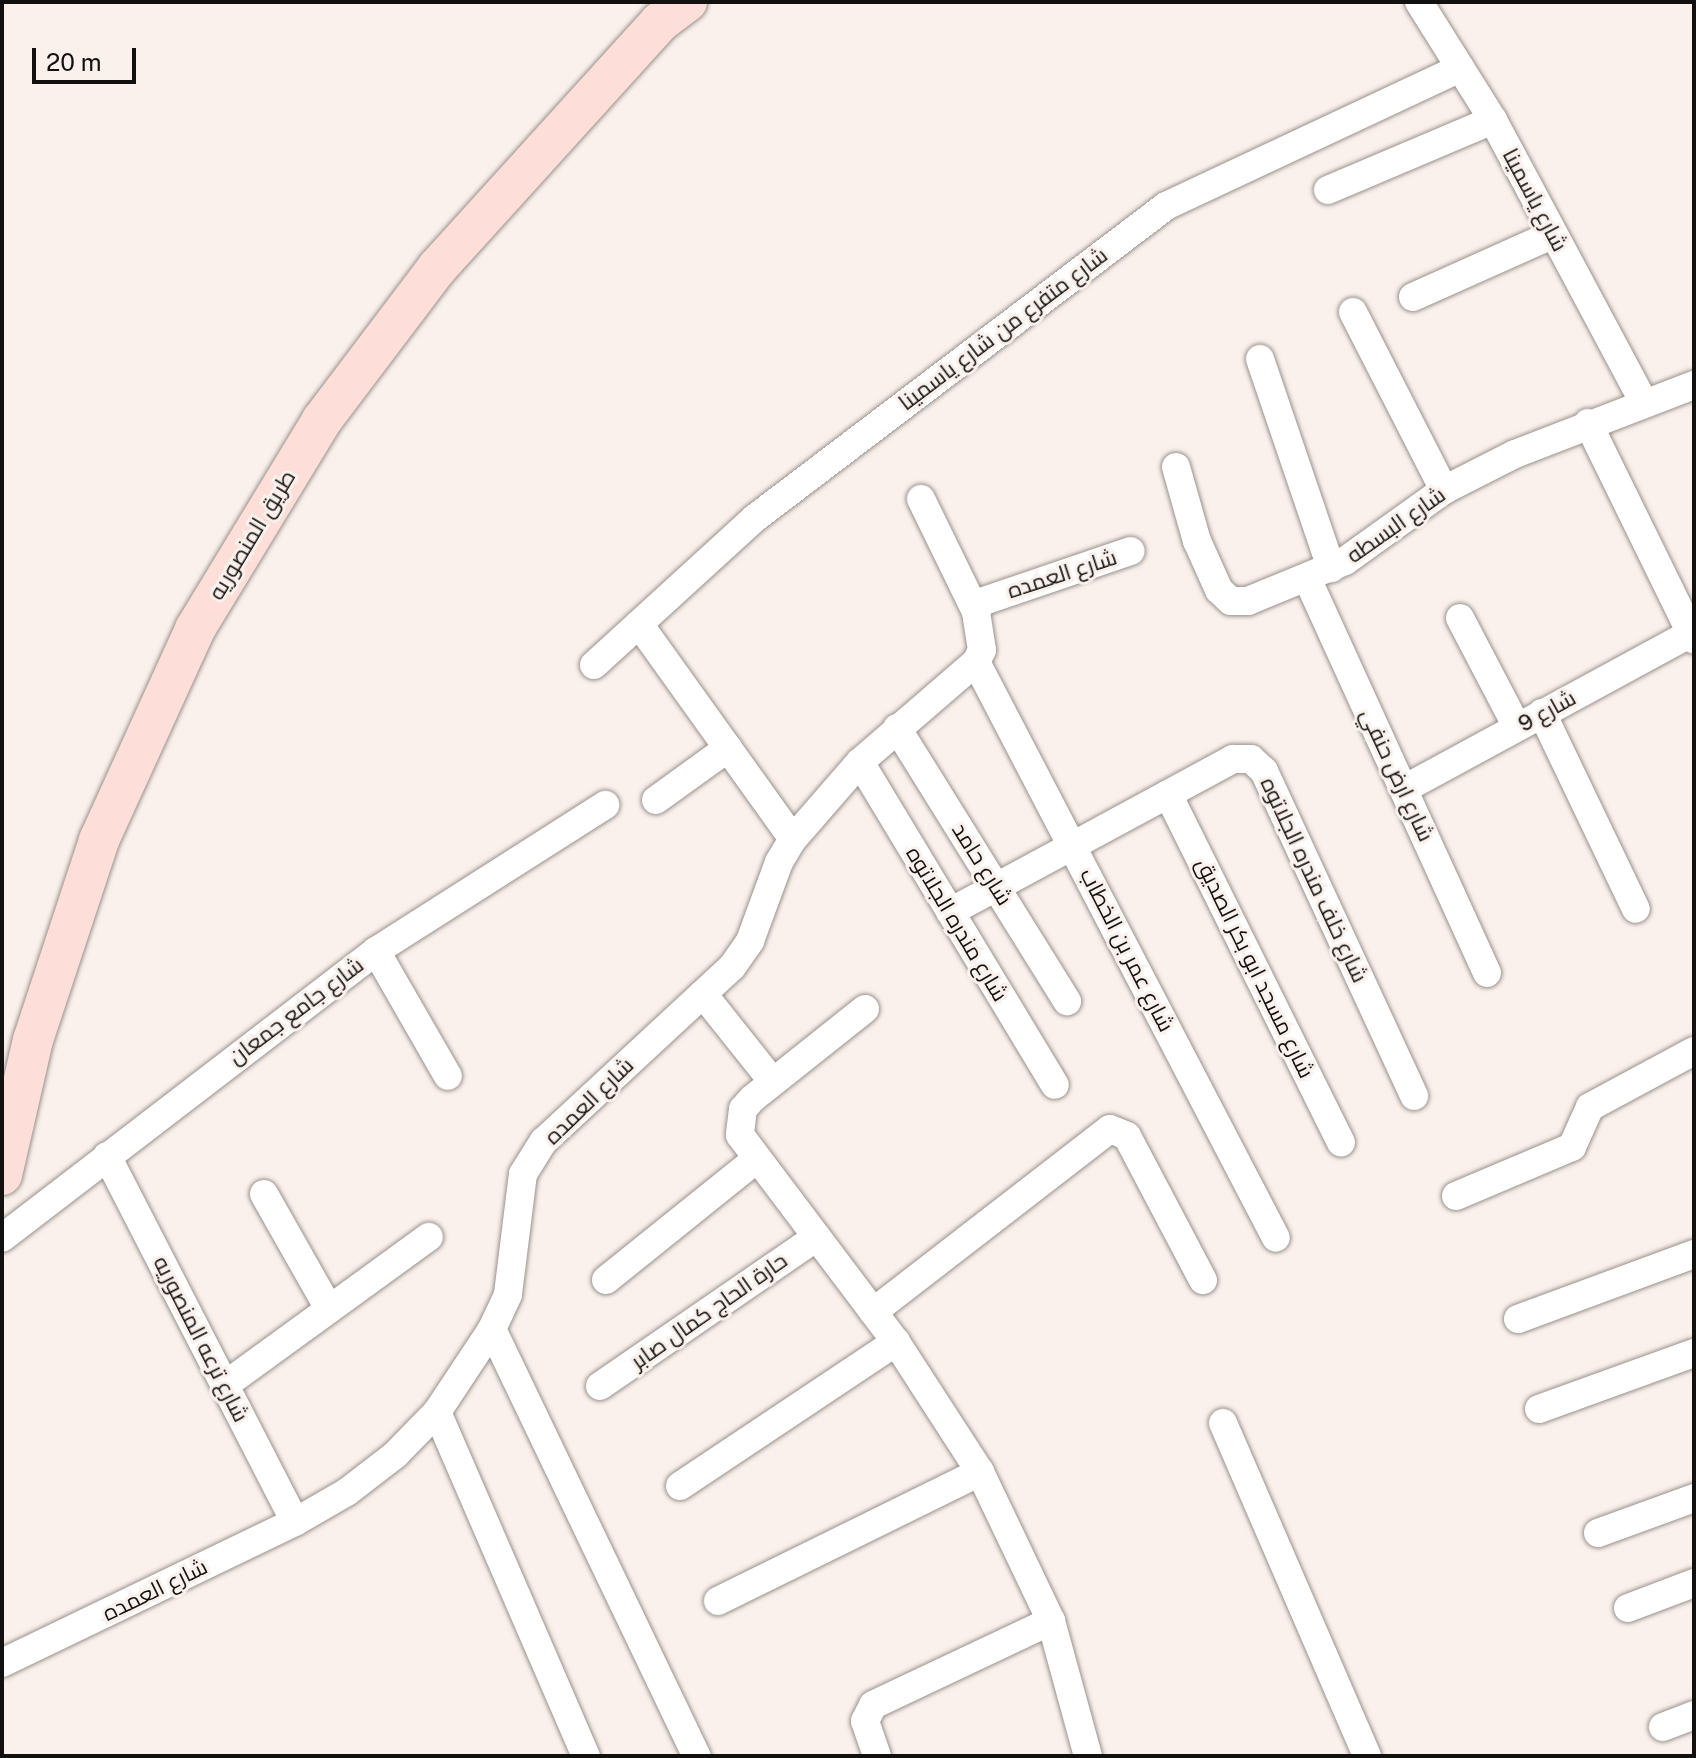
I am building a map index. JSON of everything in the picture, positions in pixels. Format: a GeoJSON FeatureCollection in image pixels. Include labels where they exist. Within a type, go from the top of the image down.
{"type":"FeatureCollection","features":[{"type":"Feature","properties":{"kind":"main road","name":"طريق المنصوريه"},"geometry":{"type":"LineString","coordinates":[[2,1175],[33,1040],[99,840],[195,629],[322,420],[437,268],[660,22],[687,2]]}},
{"type":"Feature","properties":{"kind":"street","name":"شارع ياسمينا"},"geometry":{"type":"LineString","coordinates":[[1419,2],[1493,120],[1644,403]]}},
{"type":"Feature","properties":{"kind":"street","name":"شارع متفرع من شارع ياسمينا"},"geometry":{"type":"LineString","coordinates":[[594,665],[755,518],[1166,206],[1460,68]]}},
{"type":"Feature","properties":{"kind":"street"},"geometry":{"type":"LineString","coordinates":[[1328,190],[1493,120]]}},
{"type":"Feature","properties":{"kind":"street"},"geometry":{"type":"LineString","coordinates":[[1413,297],[1554,234]]}},
{"type":"Feature","properties":{"kind":"street"},"geometry":{"type":"LineString","coordinates":[[1353,312],[1444,490]]}},
{"type":"Feature","properties":{"kind":"street","name":"شارع ارض حنفي"},"geometry":{"type":"LineString","coordinates":[[1260,359],[1319,573],[1404,789],[1487,973]]}},
{"type":"Feature","properties":{"kind":"street","name":"شارع البسطه"},"geometry":{"type":"LineString","coordinates":[[1176,467],[1197,541],[1225,596],[1248,601],[1319,573],[1444,490],[1588,423],[1694,385]]}},
{"type":"Feature","properties":{"kind":"street"},"geometry":{"type":"LineString","coordinates":[[1588,423],[1692,636]]}},
{"type":"Feature","properties":{"kind":"street"},"geometry":{"type":"LineString","coordinates":[[921,499],[976,612],[982,636],[976,662]]}},
{"type":"Feature","properties":{"kind":"street","name":"شارع العمده"},"geometry":{"type":"LineString","coordinates":[[976,612],[991,596],[1131,551]]}},
{"type":"Feature","properties":{"kind":"street"},"geometry":{"type":"LineString","coordinates":[[1460,618],[1517,727]]}},
{"type":"Feature","properties":{"kind":"street"},"geometry":{"type":"LineString","coordinates":[[639,624],[793,839]]}},
{"type":"Feature","properties":{"kind":"street","name":"شارع 9"},"geometry":{"type":"LineString","coordinates":[[1404,789],[1692,636]]}},
{"type":"Feature","properties":{"kind":"street","name":"شارع العمده"},"geometry":{"type":"LineString","coordinates":[[2,1663],[295,1522],[371,1473],[437,1412],[492,1329],[508,1294],[515,1214],[530,1163],[544,1141],[703,994],[750,941],[779,862],[793,839],[860,762],[976,662]]}},
{"type":"Feature","properties":{"kind":"street","name":"شارع عمر بن الخطاب"},"geometry":{"type":"LineString","coordinates":[[976,662],[1276,1238]]}},
{"type":"Feature","properties":{"kind":"street"},"geometry":{"type":"LineString","coordinates":[[1542,713],[1636,909]]}},
{"type":"Feature","properties":{"kind":"street","name":"شارع حامد"},"geometry":{"type":"LineString","coordinates":[[897,728],[1067,1001]]}},
{"type":"Feature","properties":{"kind":"street"},"geometry":{"type":"LineString","coordinates":[[656,800],[728,748]]}},
{"type":"Feature","properties":{"kind":"street","name":"شارع خلف مندره الجلاتوه"},"geometry":{"type":"LineString","coordinates":[[950,912],[1233,759],[1259,764],[1414,1096]]}},
{"type":"Feature","properties":{"kind":"street","name":"شارع مندره الجلاتوه"},"geometry":{"type":"LineString","coordinates":[[860,762],[1055,1085]]}},
{"type":"Feature","properties":{"kind":"street","name":"شارع مسجد ابو بكر الصديق"},"geometry":{"type":"LineString","coordinates":[[1168,794],[1341,1142]]}},
{"type":"Feature","properties":{"kind":"street","name":"شارع جامع جمعان"},"geometry":{"type":"LineString","coordinates":[[2,1238],[376,951],[605,805]]}},
{"type":"Feature","properties":{"kind":"street"},"geometry":{"type":"LineString","coordinates":[[376,951],[448,1076]]}},
{"type":"Feature","properties":{"kind":"street"},"geometry":{"type":"LineString","coordinates":[[703,994],[773,1082]]}},
{"type":"Feature","properties":{"kind":"street"},"geometry":{"type":"LineString","coordinates":[[865,1009],[743,1109],[739,1122],[740,1135],[755,1160],[896,1342],[980,1472],[1051,1621],[1088,1756]]}},
{"type":"Feature","properties":{"kind":"street"},"geometry":{"type":"LineString","coordinates":[[1456,1196],[1572,1147],[1590,1107],[1694,1051]]}},
{"type":"Feature","properties":{"kind":"street"},"geometry":{"type":"LineString","coordinates":[[873,1312],[1110,1129],[1127,1136],[1203,1280]]}},
{"type":"Feature","properties":{"kind":"street","name":"شارع ترعه المنصوريه"},"geometry":{"type":"LineString","coordinates":[[107,1156],[295,1522]]}},
{"type":"Feature","properties":{"kind":"street"},"geometry":{"type":"LineString","coordinates":[[606,1280],[755,1160]]}},
{"type":"Feature","properties":{"kind":"street"},"geometry":{"type":"LineString","coordinates":[[264,1194],[329,1309]]}},
{"type":"Feature","properties":{"kind":"street"},"geometry":{"type":"LineString","coordinates":[[225,1385],[429,1237]]}},
{"type":"Feature","properties":{"kind":"street","name":"حارة الحاج كمال صابر"},"geometry":{"type":"LineString","coordinates":[[600,1386],[817,1237]]}},
{"type":"Feature","properties":{"kind":"street"},"geometry":{"type":"LineString","coordinates":[[1518,1319],[1694,1254]]}},
{"type":"Feature","properties":{"kind":"street"},"geometry":{"type":"LineString","coordinates":[[492,1329],[697,1756]]}},
{"type":"Feature","properties":{"kind":"street"},"geometry":{"type":"LineString","coordinates":[[680,1486],[896,1342]]}},
{"type":"Feature","properties":{"kind":"street"},"geometry":{"type":"LineString","coordinates":[[1539,1409],[1694,1353]]}},
{"type":"Feature","properties":{"kind":"street"},"geometry":{"type":"LineString","coordinates":[[437,1412],[586,1756]]}},
{"type":"Feature","properties":{"kind":"street"},"geometry":{"type":"LineString","coordinates":[[1223,1423],[1367,1756]]}},
{"type":"Feature","properties":{"kind":"street"},"geometry":{"type":"LineString","coordinates":[[718,1601],[980,1472]]}},
{"type":"Feature","properties":{"kind":"street"},"geometry":{"type":"LineString","coordinates":[[1598,1533],[1694,1498]]}},
{"type":"Feature","properties":{"kind":"street"},"geometry":{"type":"LineString","coordinates":[[1628,1608],[1694,1583]]}},
{"type":"Feature","properties":{"kind":"street"},"geometry":{"type":"LineString","coordinates":[[877,1756],[865,1721],[873,1705],[1051,1621]]}},
{"type":"Feature","properties":{"kind":"street"},"geometry":{"type":"LineString","coordinates":[[1663,1727],[1694,1715]]}}]}
